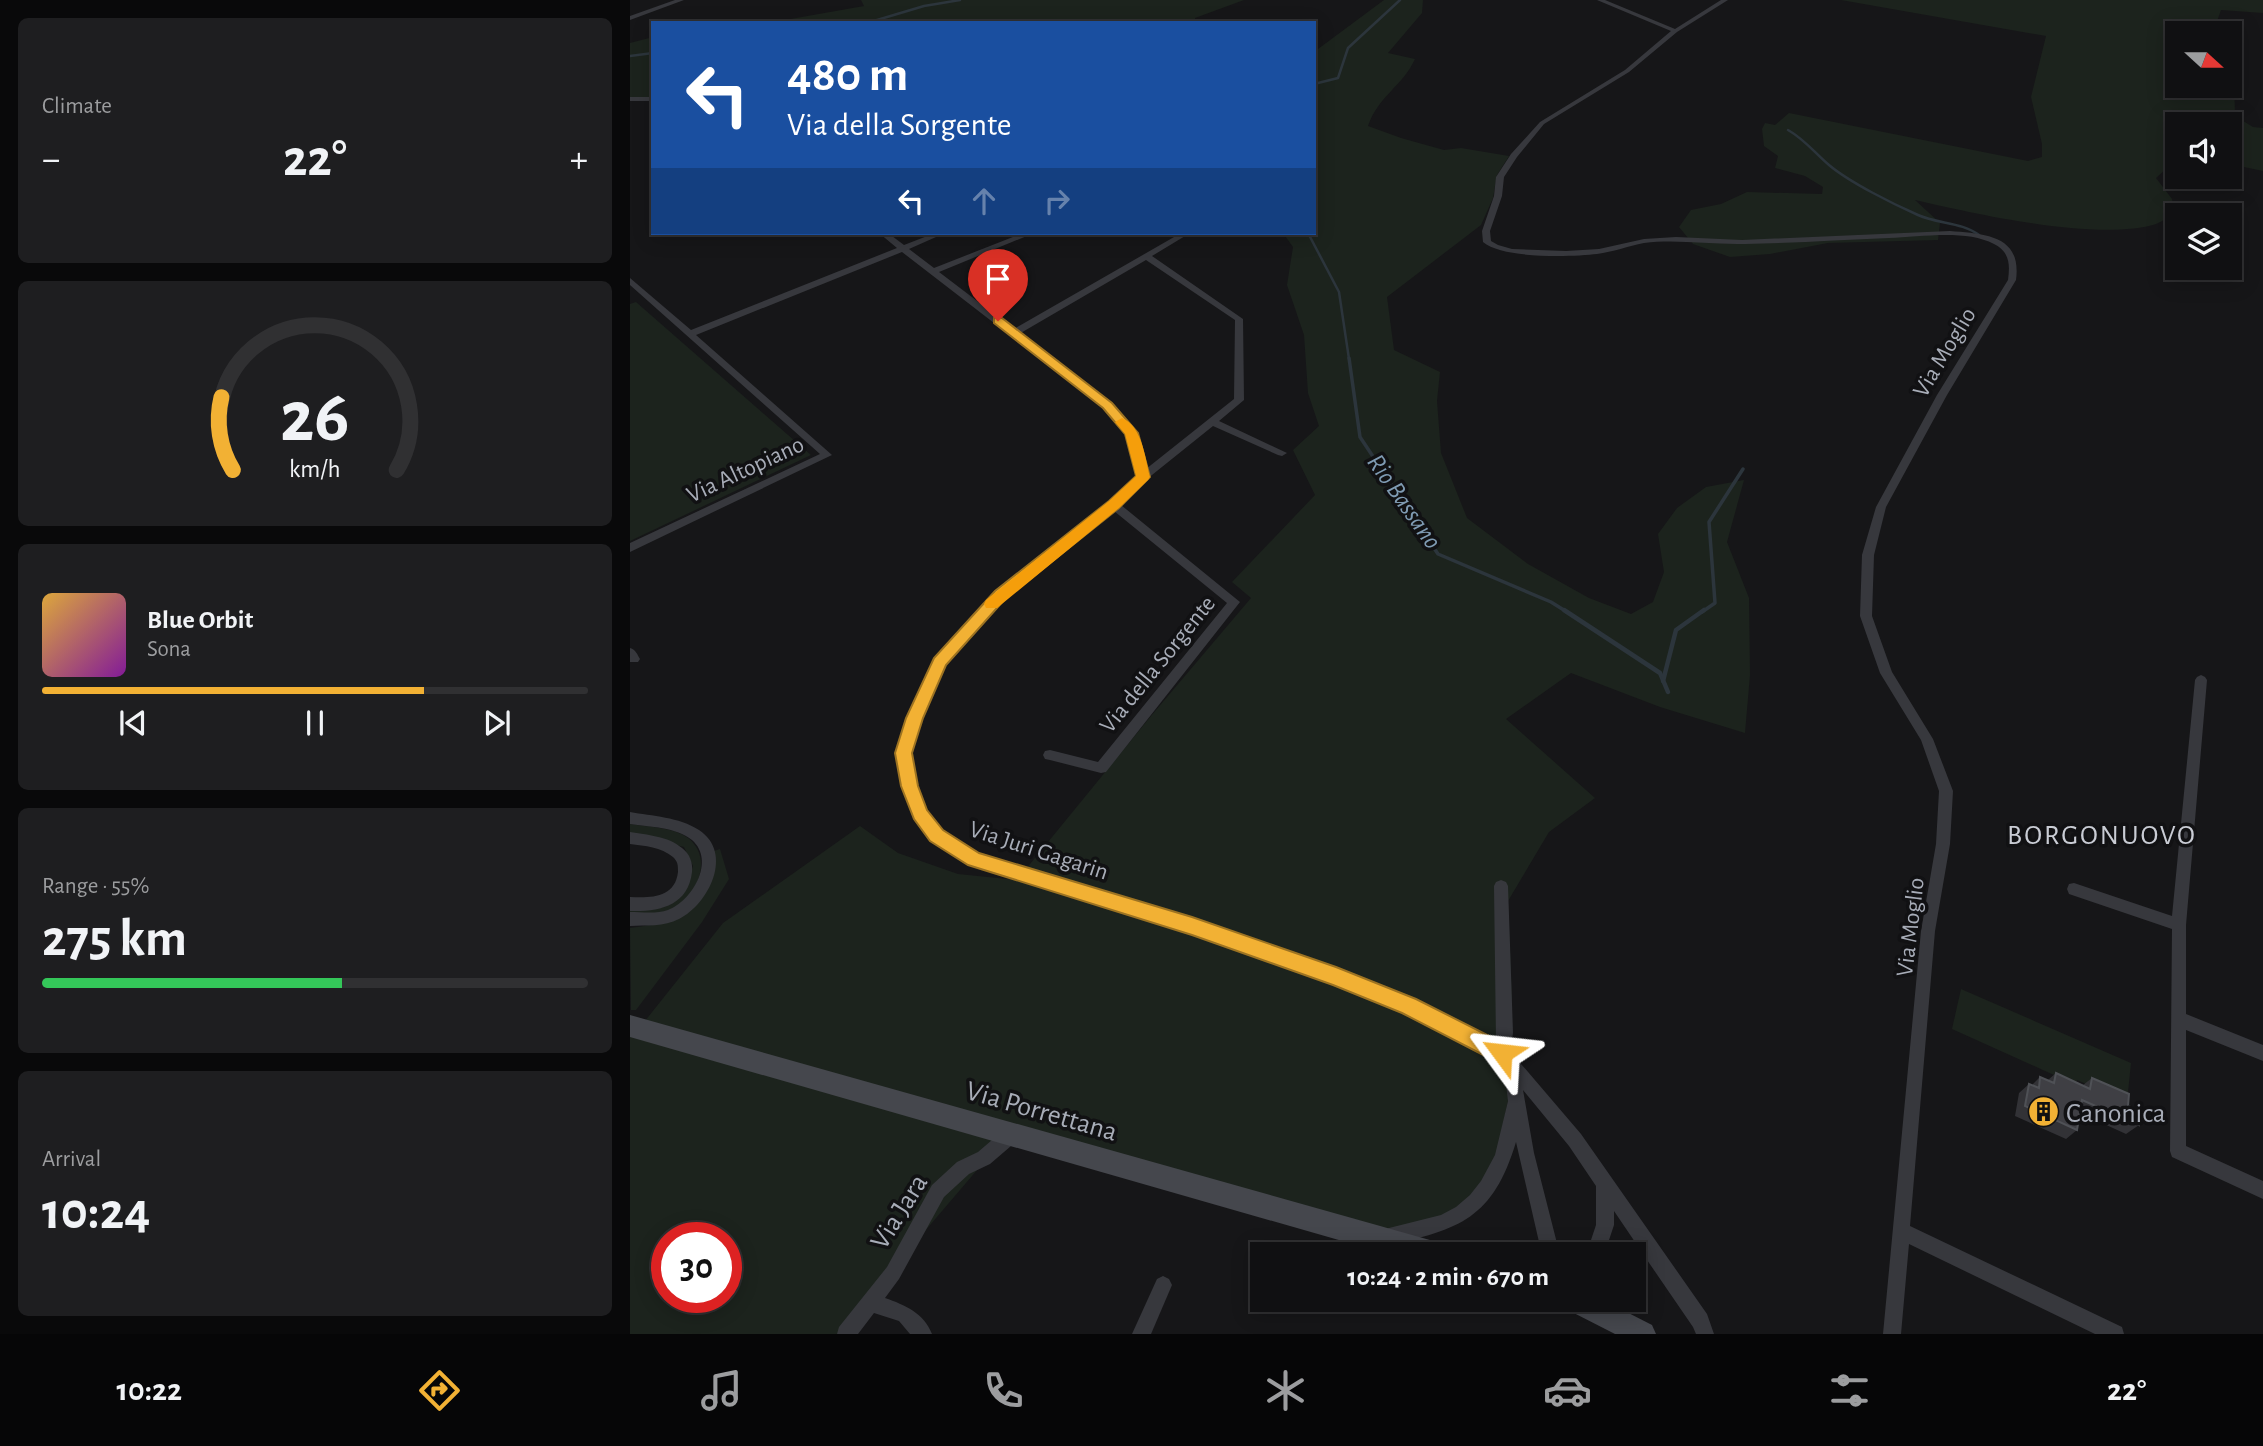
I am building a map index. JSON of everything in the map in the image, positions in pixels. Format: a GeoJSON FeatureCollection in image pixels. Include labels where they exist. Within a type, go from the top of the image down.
{"type":"FeatureCollection","features":[{"type":"Feature","properties":{"kind":"main road","name":"Via Porrettana"},"geometry":{"type":"LineString","coordinates":[[630,1026],[1395,1242]]}},
{"type":"Feature","properties":{"kind":"main road"},"geometry":{"type":"LineString","coordinates":[[1599,1312],[1643,1334]]}},
{"type":"Feature","properties":{"kind":"street"},"geometry":{"type":"LineString","coordinates":[[630,18],[681,0]]}},
{"type":"Feature","properties":{"kind":"street"},"geometry":{"type":"LineString","coordinates":[[1600,0],[1675,31]]}},
{"type":"Feature","properties":{"kind":"street","name":"Via Moglio"},"geometry":{"type":"LineString","coordinates":[[1725,0],[1675,31],[1627,71],[1542,123],[1500,177],[1498,196],[1486,231],[1487,242],[1512,251],[1566,253],[1599,251],[1644,240],[1742,242],[1950,233],[1995,241],[2012,252],[2016,265],[2012,279],[1956,371],[1881,507],[1868,555],[1866,616],[1886,673],[1927,739],[1946,791],[1943,844],[1927,942],[1892,1334]]}},
{"type":"Feature","properties":{"kind":"street"},"geometry":{"type":"LineString","coordinates":[[630,99],[651,99]]}},
{"type":"Feature","properties":{"kind":"street"},"geometry":{"type":"LineString","coordinates":[[886,235],[1107,406],[1131,433],[1143,477]]}},
{"type":"Feature","properties":{"kind":"street"},"geometry":{"type":"LineString","coordinates":[[690,334],[935,235]]}},
{"type":"Feature","properties":{"kind":"street"},"geometry":{"type":"LineString","coordinates":[[934,271],[1025,235]]}},
{"type":"Feature","properties":{"kind":"street"},"geometry":{"type":"LineString","coordinates":[[1013,333],[1183,235]]}},
{"type":"Feature","properties":{"kind":"street","name":"Via Juri Gagarin"},"geometry":{"type":"LineString","coordinates":[[1146,256],[1239,319],[1239,400],[1143,477],[1114,505],[1000,595],[940,662],[915,718],[904,753],[910,786],[920,814],[936,835],[974,860],[1192,926],[1336,976],[1424,1013],[1506,1060],[1575,1140],[1700,1321],[1705,1334]]}},
{"type":"Feature","properties":{"kind":"street","name":"Via Altopiano"},"geometry":{"type":"LineString","coordinates":[[630,281],[827,455],[630,548]]}},
{"type":"Feature","properties":{"kind":"street"},"geometry":{"type":"LineString","coordinates":[[630,297],[643,292]]}},
{"type":"Feature","properties":{"kind":"street"},"geometry":{"type":"LineString","coordinates":[[1213,422],[1282,453]]}},
{"type":"Feature","properties":{"kind":"street","name":"Via della Sorgente"},"geometry":{"type":"LineString","coordinates":[[1050,755],[1101,768],[1234,602],[1114,505]]}},
{"type":"Feature","properties":{"kind":"street"},"geometry":{"type":"LineString","coordinates":[[2201,680],[2179,925],[2178,1152],[2263,1190]]}},
{"type":"Feature","properties":{"kind":"street"},"geometry":{"type":"LineString","coordinates":[[630,818],[691,832],[700,838],[707,850],[709,871],[697,895],[672,916],[630,919]]}},
{"type":"Feature","properties":{"kind":"street"},"geometry":{"type":"LineString","coordinates":[[630,838],[659,843],[674,850],[683,857],[686,866],[683,884],[674,897],[660,904],[630,904]]}},
{"type":"Feature","properties":{"kind":"street"},"geometry":{"type":"LineString","coordinates":[[1501,886],[1506,1060],[1548,1242]]}},
{"type":"Feature","properties":{"kind":"street"},"geometry":{"type":"LineString","coordinates":[[2074,889],[2179,925]]}},
{"type":"Feature","properties":{"kind":"street"},"geometry":{"type":"LineString","coordinates":[[2179,1018],[2263,1053]]}},
{"type":"Feature","properties":{"kind":"street"},"geometry":{"type":"LineString","coordinates":[[1382,1238],[1446,1222],[1461,1214],[1485,1193],[1500,1168],[1510,1138],[1516,1102]]}},
{"type":"Feature","properties":{"kind":"street","name":"Via Jara"},"geometry":{"type":"LineString","coordinates":[[846,1334],[893,1272],[938,1191],[963,1168],[984,1158],[1012,1134]]}},
{"type":"Feature","properties":{"kind":"street"},"geometry":{"type":"LineString","coordinates":[[1599,1242],[1605,1225],[1605,1186]]}},
{"type":"Feature","properties":{"kind":"street"},"geometry":{"type":"LineString","coordinates":[[1900,1230],[2115,1334]]}},
{"type":"Feature","properties":{"kind":"street"},"geometry":{"type":"LineString","coordinates":[[1141,1334],[1163,1285]]}},
{"type":"Feature","properties":{"kind":"street"},"geometry":{"type":"LineString","coordinates":[[870,1302],[905,1314],[923,1334]]}},
{"type":"Feature","properties":{"kind":"shaded area"},"geometry":{"type":"Polygon","coordinates":[[[861,0],[1244,0],[1195,18],[1196,21],[779,21],[864,6],[861,0]]]}},
{"type":"Feature","properties":{"kind":"shaded area"},"geometry":{"type":"Polygon","coordinates":[[[1384,0],[1423,0],[1422,13],[1388,53],[1415,59],[1404,77],[1378,106],[1368,126],[1444,150],[1461,148],[1509,156],[1497,175],[1493,198],[1481,225],[1387,297],[1394,350],[1440,372],[1437,401],[1441,453],[1467,518],[1528,564],[1589,598],[1631,614],[1653,602],[1664,572],[1658,534],[1677,508],[1706,487],[1744,480],[1727,542],[1749,598],[1750,675],[1745,733],[1660,707],[1571,673],[1506,719],[1595,798],[1549,832],[1508,901],[1512,999],[1510,1091],[1494,1168],[1467,1204],[1402,1240],[1007,1135],[837,1334],[630,1334],[630,1036],[633,1036],[723,923],[860,826],[898,853],[958,874],[1017,880],[1251,598],[1232,582],[1315,495],[1293,450],[1319,426],[1308,393],[1304,335],[1287,285],[1293,247],[1284,235],[1316,235],[1316,51],[1384,0]]]}},
{"type":"Feature","properties":{"kind":"shaded area"},"geometry":{"type":"Polygon","coordinates":[[[1841,0],[2263,0],[2263,13],[2221,10],[2217,21],[2165,21],[2165,98],[2235,98],[2235,112],[2165,112],[2165,170],[2156,178],[2173,203],[2165,203],[2165,219],[2156,224],[2131,229],[2070,228],[1915,200],[1940,223],[1938,240],[1828,243],[1770,254],[1730,257],[1693,244],[1679,227],[1691,210],[1721,204],[1747,192],[1822,194],[1823,187],[1805,176],[1775,168],[1778,156],[1764,146],[1762,129],[1765,123],[1775,125],[1789,113],[2028,161],[2042,157],[2042,144],[2031,97],[2046,36],[1841,0]]]}},
{"type":"Feature","properties":{"kind":"shaded area"},"geometry":{"type":"Polygon","coordinates":[[[651,38],[651,98],[630,99],[630,43],[651,38]]]}},
{"type":"Feature","properties":{"kind":"shaded area"},"geometry":{"type":"Polygon","coordinates":[[[2242,120],[2253,127],[2263,128],[2263,171],[2242,167],[2242,120]]]}},
{"type":"Feature","properties":{"kind":"shaded area"},"geometry":{"type":"Polygon","coordinates":[[[636,302],[811,455],[630,541],[630,304],[636,302]]]}},
{"type":"Feature","properties":{"kind":"shaded area"},"geometry":{"type":"Polygon","coordinates":[[[630,824],[682,834],[696,847],[700,857],[701,868],[693,890],[677,907],[664,915],[630,916],[630,910],[655,909],[672,903],[684,889],[693,866],[684,847],[630,833],[630,824]]]}},
{"type":"Feature","properties":{"kind":"shaded area"},"geometry":{"type":"Polygon","coordinates":[[[720,849],[729,879],[702,922],[636,1010],[631,1010],[630,928],[659,924],[707,891],[714,872],[714,851],[720,849]]]}},
{"type":"Feature","properties":{"kind":"shaded area"},"geometry":{"type":"Polygon","coordinates":[[[1961,989],[2131,1063],[2127,1102],[2077,1080],[2071,1097],[2065,1080],[1952,1029],[1961,989]]]}},
{"type":"Feature","properties":{"kind":"building"},"geometry":{"type":"Polygon","coordinates":[[[2056,1073],[2090,1089],[2092,1078],[2129,1094],[2128,1106],[2140,1111],[2139,1125],[2082,1100],[2077,1130],[2025,1106],[2029,1084],[2039,1088],[2040,1077],[2054,1083],[2056,1073]]]}},
{"type":"Feature","properties":{"kind":"waterway"},"geometry":{"type":"LineString","coordinates":[[874,21],[924,6],[960,0]]}},
{"type":"Feature","properties":{"kind":"waterway","name":"Rio Bassano"},"geometry":{"type":"LineString","coordinates":[[1316,84],[1338,78],[1348,48],[1400,0]]}},
{"type":"Feature","properties":{"kind":"waterway"},"geometry":{"type":"LineString","coordinates":[[630,56],[651,53]]}},
{"type":"Feature","properties":{"kind":"waterway"},"geometry":{"type":"LineString","coordinates":[[1788,130],[1838,172],[1872,192],[1918,215],[1965,228],[1979,235]]}},
{"type":"Feature","properties":{"kind":"waterway","name":"Rio Bassano"},"geometry":{"type":"LineString","coordinates":[[1309,235],[1339,292],[1349,359]]}},
{"type":"Feature","properties":{"kind":"waterway","name":"Rio Bassano"},"geometry":{"type":"LineString","coordinates":[[1349,358],[1360,437],[1438,554],[1551,602],[1567,612]]}},
{"type":"Feature","properties":{"kind":"waterway"},"geometry":{"type":"LineString","coordinates":[[1702,612],[1715,603],[1709,522],[1743,469]]}},
{"type":"Feature","properties":{"kind":"waterway","name":"Rio Bassano"},"geometry":{"type":"LineString","coordinates":[[1564,610],[1660,673],[1663,680]]}},
{"type":"Feature","properties":{"kind":"waterway"},"geometry":{"type":"LineString","coordinates":[[1663,680],[1676,630],[1704,610]]}},
{"type":"Feature","properties":{"kind":"waterway","name":"Rio Bassano"},"geometry":{"type":"LineString","coordinates":[[1663,680],[1668,692]]}},
{"type":"Feature","properties":{"kind":"slow traffic"},"geometry":{"type":"LineString","coordinates":[[992,604],[1114,505],[1143,477],[1131,433],[1122,422]]}},
{"type":"Feature","properties":{"kind":"place","name":"Canonica"},"geometry":{"type":"Point","coordinates":[2043,1112]}},
{"type":"Feature","properties":{"kind":"district","name":"BORGONUOVO"},"geometry":{"type":"Point","coordinates":[2102,834]}},
{"type":"Feature","properties":{"kind":"route"},"geometry":{"type":"LineString","coordinates":[[998,321],[1107,406],[1131,433],[1143,477],[1114,505],[1000,595],[940,662],[915,718],[904,753],[910,786],[920,814],[936,835],[974,860],[1192,926],[1336,976],[1391,997],[1477,1038],[1502,1053]]}}]}
